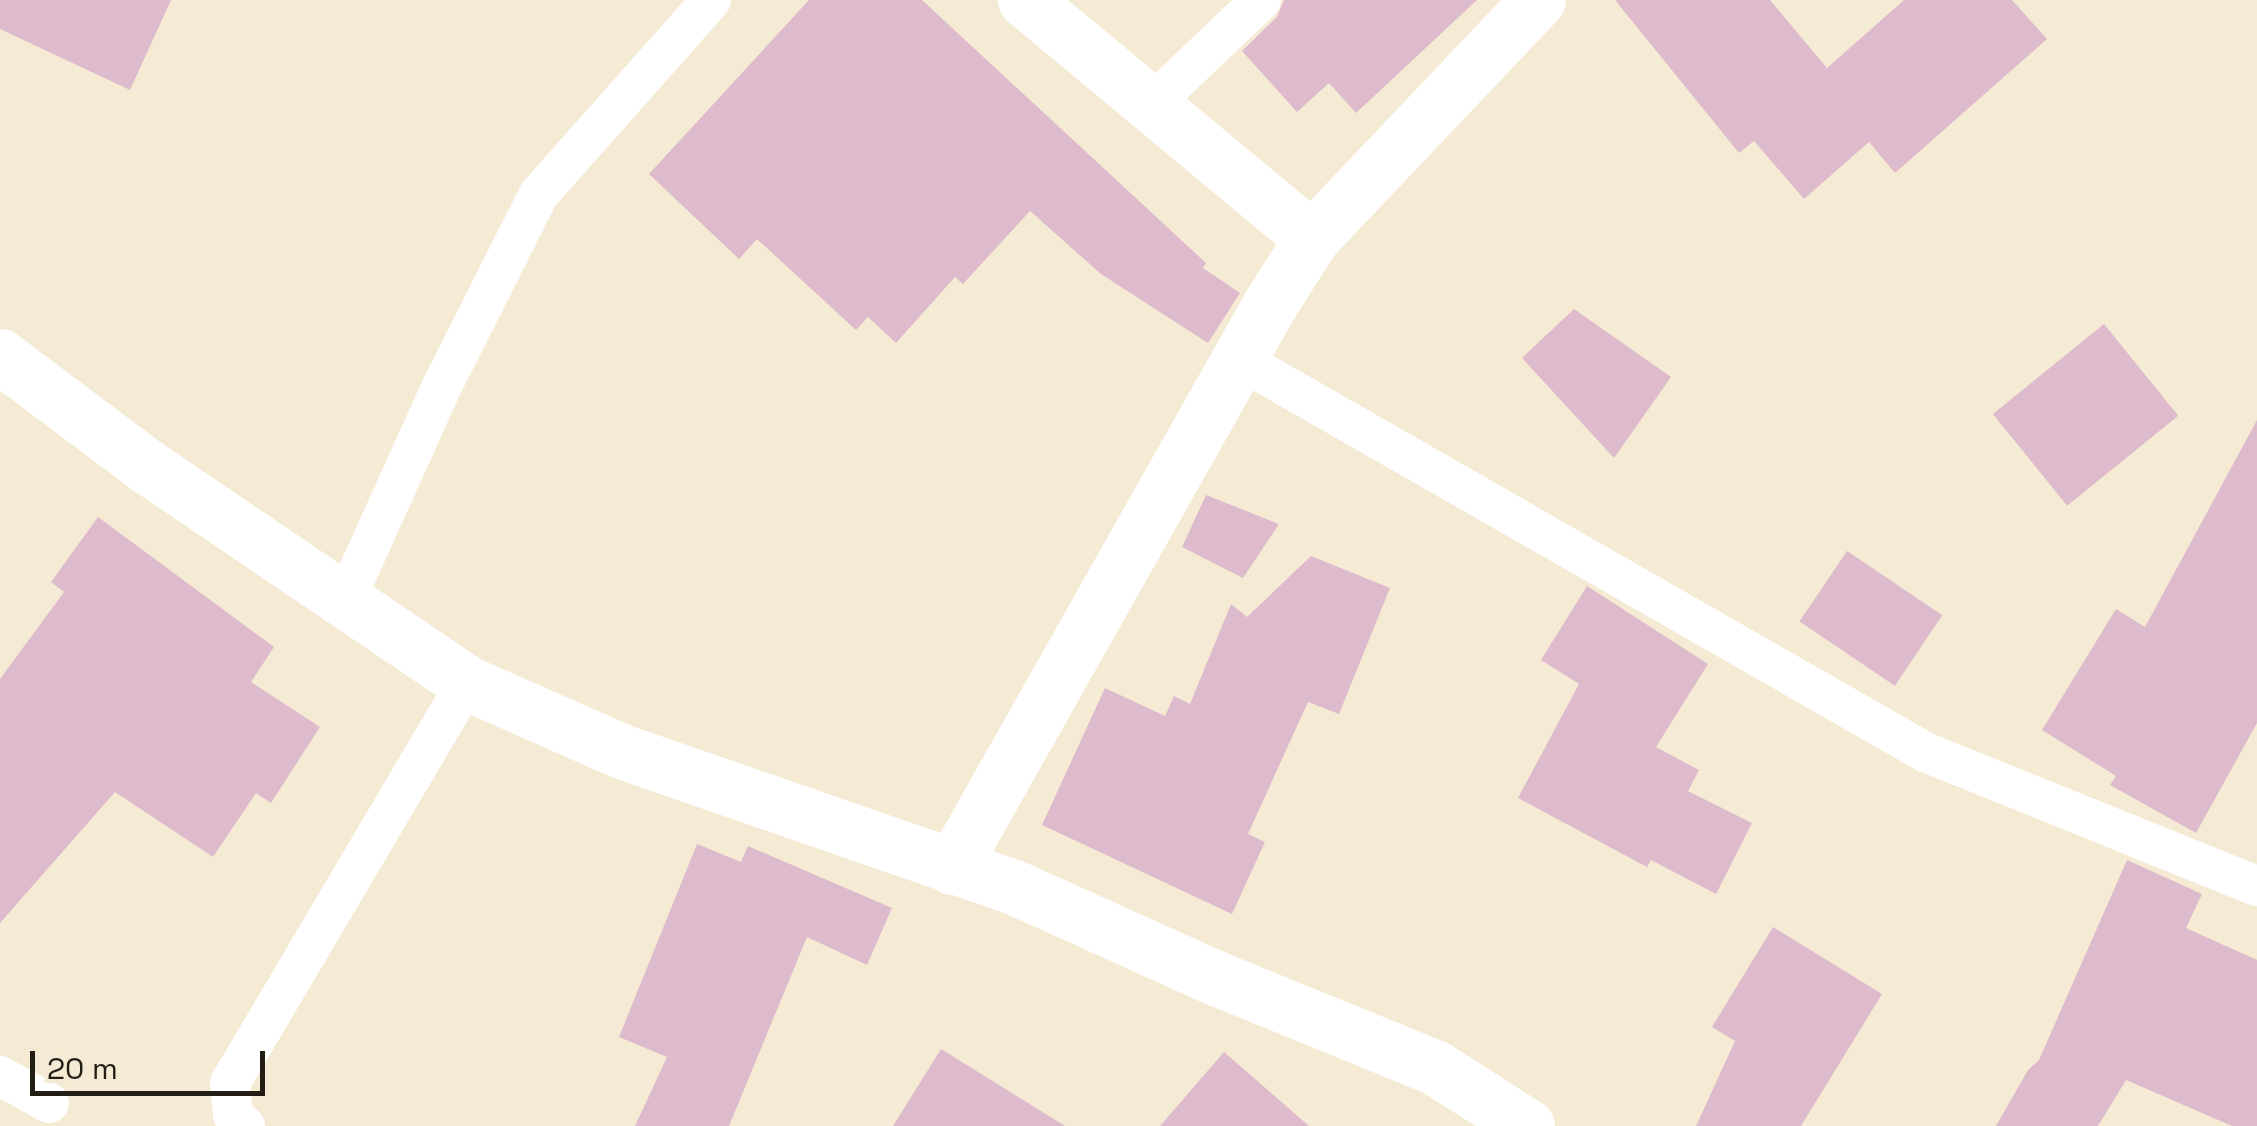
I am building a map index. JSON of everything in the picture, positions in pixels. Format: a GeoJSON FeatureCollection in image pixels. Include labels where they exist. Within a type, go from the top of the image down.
{"type":"FeatureCollection","features":[{"type":"Feature","properties":{"kind":"street"},"geometry":{"type":"LineString","coordinates":[[1025,0],[1153,102],[1312,238]]}},
{"type":"Feature","properties":{"kind":"street"},"geometry":{"type":"LineString","coordinates":[[952,867],[1312,238],[1538,0]]}},
{"type":"Feature","properties":{"kind":"street"},"geometry":{"type":"LineString","coordinates":[[0,356],[344,602],[466,683],[621,751],[1014,887],[1216,978],[1436,1068],[1527,1126]]}},
{"type":"Feature","properties":{"kind":"lane"},"geometry":{"type":"LineString","coordinates":[[344,602],[442,386],[539,194],[711,0]]}},
{"type":"Feature","properties":{"kind":"lane"},"geometry":{"type":"LineString","coordinates":[[1153,102],[1262,0]]}},
{"type":"Feature","properties":{"kind":"lane"},"geometry":{"type":"LineString","coordinates":[[1240,360],[1925,752],[2257,886]]}},
{"type":"Feature","properties":{"kind":"lane"},"geometry":{"type":"LineString","coordinates":[[245,1126],[233,1115],[230,1083],[466,683]]}},
{"type":"Feature","properties":{"kind":"lane"},"geometry":{"type":"LineString","coordinates":[[0,1076],[48,1102]]}},
{"type":"Feature","properties":{"kind":"building"},"geometry":{"type":"Polygon","coordinates":[[[0,0],[171,0],[130,90],[0,29],[0,0]]]}},
{"type":"Feature","properties":{"kind":"building"},"geometry":{"type":"Polygon","coordinates":[[[809,0],[922,0],[1206,263],[1203,268],[1240,293],[1208,343],[1101,274],[1030,211],[963,284],[955,277],[896,343],[868,317],[856,330],[757,239],[739,259],[649,174],[809,0]]]}},
{"type":"Feature","properties":{"kind":"building"},"geometry":{"type":"Polygon","coordinates":[[[1284,0],[1477,0],[1356,113],[1329,83],[1297,112],[1242,51],[1277,17],[1284,0]]]}},
{"type":"Feature","properties":{"kind":"building"},"geometry":{"type":"Polygon","coordinates":[[[1615,0],[1770,0],[1827,68],[1904,0],[2012,0],[2047,39],[1895,173],[1869,142],[1804,199],[1754,141],[1739,153],[1615,0]]]}},
{"type":"Feature","properties":{"kind":"building"},"geometry":{"type":"Polygon","coordinates":[[[1574,309],[1671,377],[1614,458],[1522,358],[1574,309]]]}},
{"type":"Feature","properties":{"kind":"building"},"geometry":{"type":"Polygon","coordinates":[[[2104,324],[2178,416],[2067,506],[1993,414],[2104,324]]]}},
{"type":"Feature","properties":{"kind":"building"},"geometry":{"type":"Polygon","coordinates":[[[2257,420],[2257,723],[2196,833],[2110,785],[2116,776],[2042,730],[2116,609],[2145,627],[2257,420]]]}},
{"type":"Feature","properties":{"kind":"building"},"geometry":{"type":"Polygon","coordinates":[[[1206,495],[1279,524],[1243,578],[1182,547],[1206,495]]]}},
{"type":"Feature","properties":{"kind":"building"},"geometry":{"type":"Polygon","coordinates":[[[98,517],[274,647],[251,682],[320,727],[271,803],[256,793],[213,857],[115,792],[0,923],[0,679],[64,592],[51,582],[98,517]]]}},
{"type":"Feature","properties":{"kind":"building"},"geometry":{"type":"Polygon","coordinates":[[[1847,551],[1942,615],[1895,686],[1799,621],[1847,551]]]}},
{"type":"Feature","properties":{"kind":"building"},"geometry":{"type":"Polygon","coordinates":[[[1311,556],[1390,588],[1339,714],[1308,702],[1248,834],[1265,842],[1232,914],[1042,825],[1105,688],[1165,716],[1174,696],[1190,704],[1231,604],[1247,617],[1311,556]]]}},
{"type":"Feature","properties":{"kind":"building"},"geometry":{"type":"Polygon","coordinates":[[[1587,586],[1708,664],[1656,747],[1699,770],[1688,791],[1752,823],[1716,894],[1651,860],[1647,867],[1518,798],[1579,684],[1541,660],[1587,586]]]}},
{"type":"Feature","properties":{"kind":"building"},"geometry":{"type":"Polygon","coordinates":[[[697,844],[741,862],[748,846],[892,908],[867,965],[807,937],[729,1126],[635,1126],[667,1057],[619,1037],[697,844]]]}},
{"type":"Feature","properties":{"kind":"building"},"geometry":{"type":"Polygon","coordinates":[[[2127,860],[2202,894],[2186,928],[2257,960],[2257,1126],[2232,1126],[2126,1080],[2098,1126],[1996,1126],[2028,1070],[2039,1060],[2127,860]]]}},
{"type":"Feature","properties":{"kind":"building"},"geometry":{"type":"Polygon","coordinates":[[[1773,927],[1882,994],[1801,1126],[1696,1126],[1735,1041],[1712,1027],[1773,927]]]}},
{"type":"Feature","properties":{"kind":"building"},"geometry":{"type":"Polygon","coordinates":[[[941,1049],[1065,1126],[893,1126],[941,1049]]]}},
{"type":"Feature","properties":{"kind":"building"},"geometry":{"type":"Polygon","coordinates":[[[1224,1052],[1309,1126],[1160,1126],[1224,1052]]]}}]}
